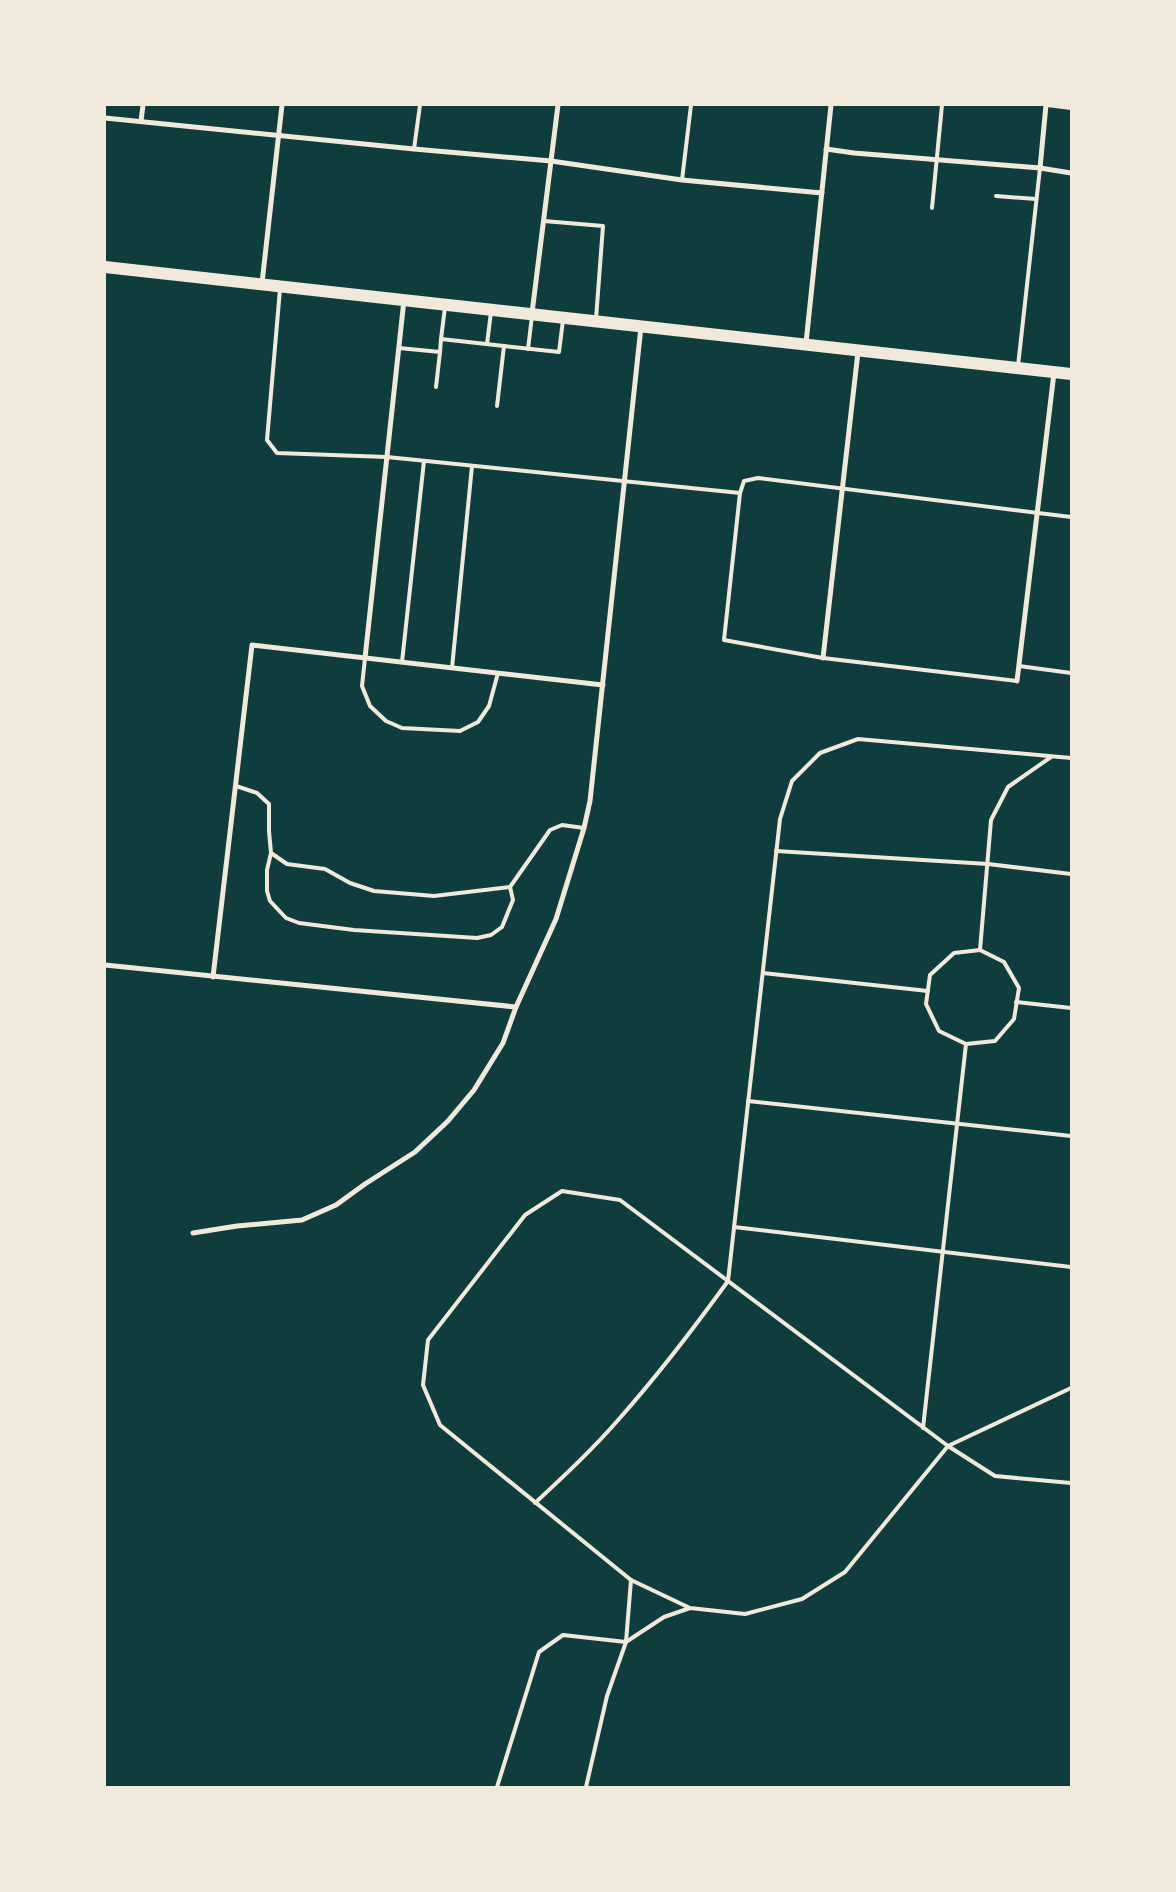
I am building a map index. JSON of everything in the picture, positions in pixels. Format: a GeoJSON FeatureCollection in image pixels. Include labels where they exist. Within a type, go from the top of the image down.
{"type":"FeatureCollection","features":[{"type":"Feature","properties":{"kind":"main road"},"geometry":{"type":"LineString","coordinates":[[105,267],[1071,374]]}},
{"type":"Feature","properties":{"kind":"street"},"geometry":{"type":"LineString","coordinates":[[141,121],[143,105]]}},
{"type":"Feature","properties":{"kind":"street"},"geometry":{"type":"LineString","coordinates":[[262,285],[282,105]]}},
{"type":"Feature","properties":{"kind":"street"},"geometry":{"type":"LineString","coordinates":[[532,313],[558,105]]}},
{"type":"Feature","properties":{"kind":"street"},"geometry":{"type":"LineString","coordinates":[[805,345],[831,105]]}},
{"type":"Feature","properties":{"kind":"street"},"geometry":{"type":"LineString","coordinates":[[1040,168],[1047,105]]}},
{"type":"Feature","properties":{"kind":"street"},"geometry":{"type":"LineString","coordinates":[[105,118],[414,149],[551,160],[682,180],[822,193]]}},
{"type":"Feature","properties":{"kind":"street"},"geometry":{"type":"LineString","coordinates":[[826,149],[1040,168],[1071,173]]}},
{"type":"Feature","properties":{"kind":"street"},"geometry":{"type":"LineString","coordinates":[[365,658],[404,300]]}},
{"type":"Feature","properties":{"kind":"street"},"geometry":{"type":"LineString","coordinates":[[193,1233],[237,1226],[302,1220],[336,1206],[365,1184],[415,1152],[448,1121],[474,1090],[503,1043],[516,1007],[556,919],[584,828],[590,801],[641,327]]}},
{"type":"Feature","properties":{"kind":"street"},"geometry":{"type":"LineString","coordinates":[[823,658],[858,351]]}},
{"type":"Feature","properties":{"kind":"street"},"geometry":{"type":"LineString","coordinates":[[1017,681],[1054,372]]}},
{"type":"Feature","properties":{"kind":"street"},"geometry":{"type":"LineString","coordinates":[[213,977],[252,645],[603,684]]}},
{"type":"Feature","properties":{"kind":"street"},"geometry":{"type":"LineString","coordinates":[[105,965],[516,1007]]}},
{"type":"Feature","properties":{"kind":"lane"},"geometry":{"type":"LineString","coordinates":[[414,149],[420,105]]}},
{"type":"Feature","properties":{"kind":"lane"},"geometry":{"type":"LineString","coordinates":[[682,180],[691,105]]}},
{"type":"Feature","properties":{"kind":"lane"},"geometry":{"type":"LineString","coordinates":[[932,208],[942,105]]}},
{"type":"Feature","properties":{"kind":"lane"},"geometry":{"type":"LineString","coordinates":[[1047,105],[1071,108]]}},
{"type":"Feature","properties":{"kind":"lane"},"geometry":{"type":"LineString","coordinates":[[1017,368],[1040,168]]}},
{"type":"Feature","properties":{"kind":"lane"},"geometry":{"type":"LineString","coordinates":[[996,196],[1036,199]]}},
{"type":"Feature","properties":{"kind":"lane"},"geometry":{"type":"LineString","coordinates":[[544,221],[603,226],[596,321]]}},
{"type":"Feature","properties":{"kind":"lane"},"geometry":{"type":"LineString","coordinates":[[280,287],[267,440],[277,453],[387,457],[740,493]]}},
{"type":"Feature","properties":{"kind":"lane"},"geometry":{"type":"LineString","coordinates":[[436,387],[446,304]]}},
{"type":"Feature","properties":{"kind":"lane"},"geometry":{"type":"LineString","coordinates":[[487,344],[492,309]]}},
{"type":"Feature","properties":{"kind":"lane"},"geometry":{"type":"LineString","coordinates":[[528,349],[532,313]]}},
{"type":"Feature","properties":{"kind":"lane"},"geometry":{"type":"LineString","coordinates":[[441,339],[558,352],[563,317]]}},
{"type":"Feature","properties":{"kind":"lane"},"geometry":{"type":"LineString","coordinates":[[497,406],[504,346]]}},
{"type":"Feature","properties":{"kind":"lane"},"geometry":{"type":"LineString","coordinates":[[399,348],[440,352]]}},
{"type":"Feature","properties":{"kind":"lane"},"geometry":{"type":"LineString","coordinates":[[402,662],[424,461]]}},
{"type":"Feature","properties":{"kind":"lane"},"geometry":{"type":"LineString","coordinates":[[452,668],[472,466]]}},
{"type":"Feature","properties":{"kind":"lane"},"geometry":{"type":"LineString","coordinates":[[1017,681],[823,658],[724,640],[740,493],[744,481],[758,478],[1071,517]]}},
{"type":"Feature","properties":{"kind":"lane"},"geometry":{"type":"LineString","coordinates":[[365,658],[362,686],[370,706],[386,721],[402,728],[460,731],[478,722],[489,706],[498,673]]}},
{"type":"Feature","properties":{"kind":"lane"},"geometry":{"type":"LineString","coordinates":[[1019,666],[1071,673]]}},
{"type":"Feature","properties":{"kind":"lane"},"geometry":{"type":"LineString","coordinates":[[535,1503],[576,1466],[619,1420],[700,1320],[728,1281],[780,819],[792,781],[820,754],[858,739],[1071,758]]}},
{"type":"Feature","properties":{"kind":"lane"},"geometry":{"type":"LineString","coordinates":[[980,950],[991,820],[1008,787],[1052,756]]}},
{"type":"Feature","properties":{"kind":"lane"},"geometry":{"type":"LineString","coordinates":[[236,786],[257,793],[269,804],[271,853],[267,891],[270,900],[286,918],[299,923],[354,930],[477,938],[491,935],[502,927],[513,900],[510,887],[550,830],[562,825],[584,828]]}},
{"type":"Feature","properties":{"kind":"lane"},"geometry":{"type":"LineString","coordinates":[[776,851],[988,864],[1071,874]]}},
{"type":"Feature","properties":{"kind":"lane"},"geometry":{"type":"LineString","coordinates":[[271,853],[287,864],[326,870],[350,883],[374,891],[434,896],[510,887]]}},
{"type":"Feature","properties":{"kind":"lane"},"geometry":{"type":"LineString","coordinates":[[980,950],[1004,962],[1019,988],[1014,1019],[995,1041],[966,1044],[939,1031],[926,1004],[928,991],[930,974],[954,953],[980,950]]}},
{"type":"Feature","properties":{"kind":"lane"},"geometry":{"type":"LineString","coordinates":[[763,973],[928,991]]}},
{"type":"Feature","properties":{"kind":"lane"},"geometry":{"type":"LineString","coordinates":[[1016,1002],[1071,1008]]}},
{"type":"Feature","properties":{"kind":"lane"},"geometry":{"type":"LineString","coordinates":[[923,1428],[966,1044]]}},
{"type":"Feature","properties":{"kind":"lane"},"geometry":{"type":"LineString","coordinates":[[748,1101],[1071,1136]]}},
{"type":"Feature","properties":{"kind":"lane"},"geometry":{"type":"LineString","coordinates":[[1071,1388],[948,1446],[845,1572],[802,1599],[744,1614],[690,1608],[631,1580],[440,1425],[423,1385],[428,1340],[525,1215],[562,1191],[620,1200],[923,1428],[948,1446],[995,1476],[1071,1483]]}},
{"type":"Feature","properties":{"kind":"lane"},"geometry":{"type":"LineString","coordinates":[[734,1227],[1071,1267]]}},
{"type":"Feature","properties":{"kind":"lane"},"geometry":{"type":"LineString","coordinates":[[586,1787],[607,1696],[626,1642],[631,1580]]}},
{"type":"Feature","properties":{"kind":"lane"},"geometry":{"type":"LineString","coordinates":[[497,1787],[539,1652],[563,1634],[626,1642],[664,1617],[690,1608]]}}]}
